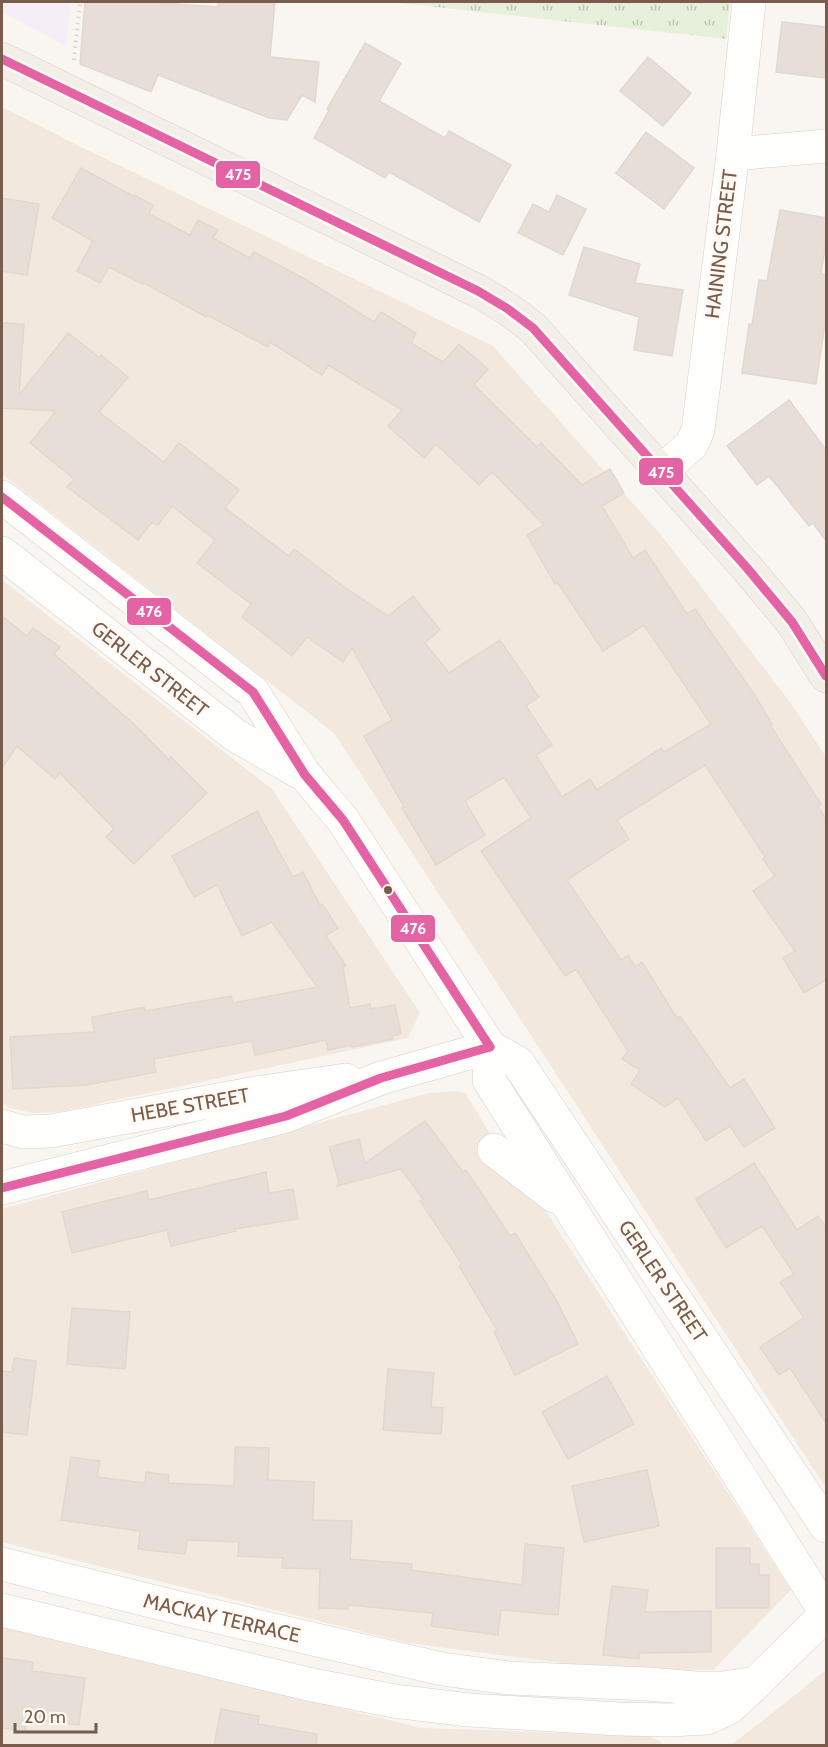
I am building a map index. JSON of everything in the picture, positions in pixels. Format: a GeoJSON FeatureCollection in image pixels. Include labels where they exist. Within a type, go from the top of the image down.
{"type":"FeatureCollection","features":[{"type":"Feature","properties":{"kind":"main road"},"geometry":{"type":"LineString","coordinates":[[2,59],[478,291],[508,309],[532,328],[747,568],[792,622],[826,676]]}},
{"type":"Feature","properties":{"kind":"street","name":"HAINING STREET"},"geometry":{"type":"LineString","coordinates":[[661,472],[692,444],[698,430],[733,154],[749,2]]}},
{"type":"Feature","properties":{"kind":"street"},"geometry":{"type":"LineString","coordinates":[[733,154],[826,146]]}},
{"type":"Feature","properties":{"kind":"street","name":"GERLER STREET"},"geometry":{"type":"LineString","coordinates":[[2,497],[254,692],[305,776],[343,820],[490,1047],[518,1063],[826,1526]]}},
{"type":"Feature","properties":{"kind":"street","name":"GERLER STREET"},"geometry":{"type":"LineString","coordinates":[[2,553],[235,735],[305,776]]}},
{"type":"Feature","properties":{"kind":"street","name":"GERLER STREET"},"geometry":{"type":"LineString","coordinates":[[490,1047],[489,1080],[826,1613]]}},
{"type":"Feature","properties":{"kind":"street","name":"HEBE STREET"},"geometry":{"type":"LineString","coordinates":[[2,1188],[286,1116],[381,1078],[490,1047]]}},
{"type":"Feature","properties":{"kind":"street","name":"HEBE STREET"},"geometry":{"type":"LineString","coordinates":[[2,1126],[23,1132],[51,1131],[324,1082],[381,1078]]}},
{"type":"Feature","properties":{"kind":"street","name":"GERLER STREET"},"geometry":{"type":"LineString","coordinates":[[494,1150],[570,1208]]}},
{"type":"Feature","properties":{"kind":"street","name":"MACKAY TERRACE"},"geometry":{"type":"LineString","coordinates":[[2,1564],[442,1670],[508,1678],[696,1688],[723,1688],[756,1683]]}},
{"type":"Feature","properties":{"kind":"street"},"geometry":{"type":"LineString","coordinates":[[2,1610],[368,1697],[436,1708],[619,1719],[692,1732],[756,1683],[826,1613]]}},
{"type":"Feature","properties":{"kind":"street"},"geometry":{"type":"LineString","coordinates":[[436,1708],[442,1670]]}},
{"type":"Feature","properties":{"kind":"path"},"geometry":{"type":"LineString","coordinates":[[74,60],[80,2]]}},
{"type":"Feature","properties":{"kind":"shaded area"},"geometry":{"type":"Polygon","coordinates":[[[2,2],[71,2],[66,46],[2,12],[2,2]]]}},
{"type":"Feature","properties":{"kind":"shaded area"},"geometry":{"type":"Polygon","coordinates":[[[2,107],[493,346],[661,535],[790,702],[826,757],[826,1488],[334,733],[2,474],[2,107]]]}},
{"type":"Feature","properties":{"kind":"shaded area"},"geometry":{"type":"Polygon","coordinates":[[[2,580],[272,789],[420,1013],[408,1038],[59,1112],[33,1113],[10,1108],[2,1103],[2,580]]]}},
{"type":"Feature","properties":{"kind":"shaded area"},"geometry":{"type":"Polygon","coordinates":[[[456,1091],[465,1093],[497,1145],[530,1187],[791,1590],[713,1670],[646,1669],[562,1663],[408,1643],[2,1542],[2,1209],[429,1093],[456,1091]]]}},
{"type":"Feature","properties":{"kind":"shaded area"},"geometry":{"type":"Polygon","coordinates":[[[2,1627],[422,1728],[648,1736],[660,1741],[662,1745],[2,1746],[2,1627]]]}},
{"type":"Feature","properties":{"kind":"shaded area"},"geometry":{"type":"Polygon","coordinates":[[[826,1670],[826,1745],[731,1745],[775,1711],[826,1670]]]}},
{"type":"Feature","properties":{"kind":"green space"},"geometry":{"type":"Polygon","coordinates":[[[391,2],[730,2],[726,39],[391,2]]]}},
{"type":"Feature","properties":{"kind":"building"},"geometry":{"type":"Polygon","coordinates":[[[85,2],[148,2],[218,7],[219,2],[275,2],[270,57],[319,62],[315,102],[302,95],[287,120],[269,118],[158,75],[151,92],[80,64],[85,2]]]}},
{"type":"Feature","properties":{"kind":"building"},"geometry":{"type":"Polygon","coordinates":[[[782,22],[826,27],[825,78],[776,72],[782,22]]]}},
{"type":"Feature","properties":{"kind":"building"},"geometry":{"type":"Polygon","coordinates":[[[365,43],[401,63],[379,101],[445,138],[449,131],[511,165],[479,222],[389,172],[385,178],[314,138],[329,110],[327,109],[365,43]]]}},
{"type":"Feature","properties":{"kind":"building"},"geometry":{"type":"Polygon","coordinates":[[[648,57],[691,93],[663,126],[620,91],[648,57]]]}},
{"type":"Feature","properties":{"kind":"building"},"geometry":{"type":"Polygon","coordinates":[[[646,132],[694,168],[664,209],[616,173],[646,132]]]}},
{"type":"Feature","properties":{"kind":"building"},"geometry":{"type":"Polygon","coordinates":[[[81,168],[153,205],[149,214],[190,235],[198,220],[218,230],[213,238],[250,258],[254,252],[305,279],[374,322],[381,312],[416,333],[411,343],[443,362],[459,344],[488,369],[474,385],[537,447],[541,443],[582,485],[610,469],[624,493],[602,506],[633,558],[645,550],[687,614],[695,609],[756,697],[772,724],[770,725],[821,804],[818,806],[826,819],[826,980],[804,993],[783,958],[795,951],[753,891],[775,876],[705,765],[617,820],[629,839],[567,880],[621,960],[628,955],[635,967],[642,962],[677,1018],[680,1016],[730,1088],[744,1079],[775,1128],[744,1147],[730,1126],[706,1141],[678,1098],[665,1107],[631,1084],[640,1070],[622,1059],[628,1051],[576,969],[565,976],[481,851],[531,818],[504,777],[465,801],[485,835],[436,865],[402,808],[404,807],[364,736],[392,720],[352,648],[343,662],[307,637],[292,656],[242,617],[251,604],[197,563],[215,540],[172,506],[158,525],[152,522],[138,540],[67,487],[74,479],[30,443],[56,411],[2,408],[2,323],[24,324],[19,395],[68,333],[99,357],[101,355],[128,377],[99,412],[164,462],[179,443],[239,490],[225,508],[289,556],[294,549],[347,589],[388,616],[413,596],[440,630],[425,643],[449,673],[500,640],[539,697],[526,706],[552,745],[536,755],[562,797],[590,779],[597,790],[661,748],[664,752],[711,724],[644,625],[603,651],[558,583],[555,584],[527,535],[544,525],[492,472],[479,485],[436,444],[424,458],[388,426],[402,410],[328,365],[322,375],[270,342],[268,347],[109,267],[100,283],[77,271],[93,241],[52,218],[81,168]]]}},
{"type":"Feature","properties":{"kind":"building"},"geometry":{"type":"Polygon","coordinates":[[[557,195],[586,209],[563,255],[518,233],[533,204],[549,212],[557,195]]]}},
{"type":"Feature","properties":{"kind":"building"},"geometry":{"type":"Polygon","coordinates":[[[2,198],[39,204],[27,275],[2,271],[2,198]]]}},
{"type":"Feature","properties":{"kind":"building"},"geometry":{"type":"Polygon","coordinates":[[[780,210],[826,218],[826,242],[821,274],[826,275],[826,317],[816,384],[742,373],[749,324],[752,325],[759,280],[767,281],[780,210]]]}},
{"type":"Feature","properties":{"kind":"building"},"geometry":{"type":"Polygon","coordinates":[[[584,247],[640,264],[635,283],[683,290],[672,356],[634,350],[639,317],[569,295],[584,247]]]}},
{"type":"Feature","properties":{"kind":"building"},"geometry":{"type":"Polygon","coordinates":[[[789,400],[826,450],[826,541],[813,523],[809,526],[769,476],[757,485],[727,446],[789,400]]]}},
{"type":"Feature","properties":{"kind":"building"},"geometry":{"type":"Polygon","coordinates":[[[2,616],[27,636],[33,628],[60,647],[54,654],[135,725],[169,760],[171,757],[207,793],[134,864],[106,837],[114,829],[60,773],[55,779],[17,746],[2,768],[2,616]]]}},
{"type":"Feature","properties":{"kind":"building"},"geometry":{"type":"Polygon","coordinates":[[[257,811],[293,877],[303,872],[320,906],[322,904],[338,928],[326,936],[346,966],[343,968],[350,1008],[370,1004],[371,1009],[395,1005],[401,1034],[392,1036],[393,1039],[352,1047],[351,1045],[328,1050],[326,1040],[255,1055],[252,1041],[154,1059],[156,1072],[87,1085],[13,1089],[10,1037],[94,1032],[92,1017],[144,1007],[145,1011],[231,996],[233,1003],[317,987],[272,922],[242,936],[217,885],[194,897],[172,856],[257,811]]]}},
{"type":"Feature","properties":{"kind":"building"},"geometry":{"type":"Polygon","coordinates":[[[425,1121],[463,1172],[466,1170],[510,1236],[515,1233],[557,1301],[578,1344],[515,1375],[494,1332],[497,1330],[459,1266],[462,1264],[420,1201],[423,1199],[401,1169],[337,1186],[339,1182],[329,1147],[359,1139],[365,1163],[425,1121]]]}},
{"type":"Feature","properties":{"kind":"building"},"geometry":{"type":"Polygon","coordinates":[[[754,1163],[797,1230],[818,1216],[826,1228],[826,1423],[790,1368],[779,1375],[760,1347],[804,1318],[780,1282],[794,1274],[762,1226],[726,1248],[696,1199],[754,1163]]]}},
{"type":"Feature","properties":{"kind":"building"},"geometry":{"type":"Polygon","coordinates":[[[266,1172],[269,1193],[293,1189],[298,1219],[235,1229],[236,1231],[171,1246],[167,1230],[72,1253],[62,1212],[147,1191],[149,1200],[266,1172]]]}},
{"type":"Feature","properties":{"kind":"building"},"geometry":{"type":"Polygon","coordinates":[[[72,1308],[130,1312],[125,1369],[67,1364],[72,1308]]]}},
{"type":"Feature","properties":{"kind":"building"},"geometry":{"type":"Polygon","coordinates":[[[14,1358],[36,1361],[27,1435],[2,1432],[2,1371],[12,1372],[14,1358]]]}},
{"type":"Feature","properties":{"kind":"building"},"geometry":{"type":"Polygon","coordinates":[[[388,1369],[434,1373],[431,1407],[443,1408],[441,1434],[383,1430],[388,1369]]]}},
{"type":"Feature","properties":{"kind":"building"},"geometry":{"type":"Polygon","coordinates":[[[607,1376],[634,1424],[568,1459],[542,1412],[607,1376]]]}},
{"type":"Feature","properties":{"kind":"building"},"geometry":{"type":"Polygon","coordinates":[[[235,1447],[269,1448],[268,1480],[314,1482],[313,1520],[352,1521],[350,1559],[412,1564],[411,1570],[522,1585],[525,1544],[564,1548],[558,1615],[501,1610],[498,1635],[431,1626],[433,1613],[348,1605],[348,1609],[319,1608],[320,1569],[282,1568],[283,1558],[238,1556],[239,1542],[187,1540],[185,1554],[138,1549],[140,1531],[61,1520],[71,1457],[100,1461],[97,1477],[145,1483],[146,1472],[169,1475],[168,1483],[234,1486],[235,1447]]]}},
{"type":"Feature","properties":{"kind":"building"},"geometry":{"type":"Polygon","coordinates":[[[647,1470],[659,1526],[584,1542],[572,1486],[647,1470]]]}},
{"type":"Feature","properties":{"kind":"building"},"geometry":{"type":"Polygon","coordinates":[[[716,1548],[750,1548],[750,1564],[759,1564],[759,1575],[769,1575],[769,1608],[716,1608],[716,1548]]]}},
{"type":"Feature","properties":{"kind":"building"},"geometry":{"type":"Polygon","coordinates":[[[612,1586],[648,1590],[645,1612],[711,1611],[711,1652],[639,1653],[639,1659],[603,1655],[612,1586]]]}},
{"type":"Feature","properties":{"kind":"building"},"geometry":{"type":"Polygon","coordinates":[[[2,1658],[33,1662],[32,1671],[85,1678],[79,1725],[26,1718],[25,1731],[2,1728],[2,1658]]]}},
{"type":"Feature","properties":{"kind":"building"},"geometry":{"type":"Polygon","coordinates":[[[221,1709],[259,1716],[258,1724],[317,1734],[316,1746],[214,1746],[221,1709]]]}},
{"type":"Feature","properties":{"kind":"transit line","name":"475"},"geometry":{"type":"LineString","coordinates":[[2,59],[478,291],[508,309],[533,328],[747,568],[792,622],[826,676]]}},
{"type":"Feature","properties":{"kind":"transit line","name":"476"},"geometry":{"type":"LineString","coordinates":[[2,497],[253,692],[305,775],[343,820],[490,1047]]}},
{"type":"Feature","properties":{"kind":"transit line","name":"476"},"geometry":{"type":"LineString","coordinates":[[2,1188],[286,1116],[381,1078],[490,1047]]}}]}
